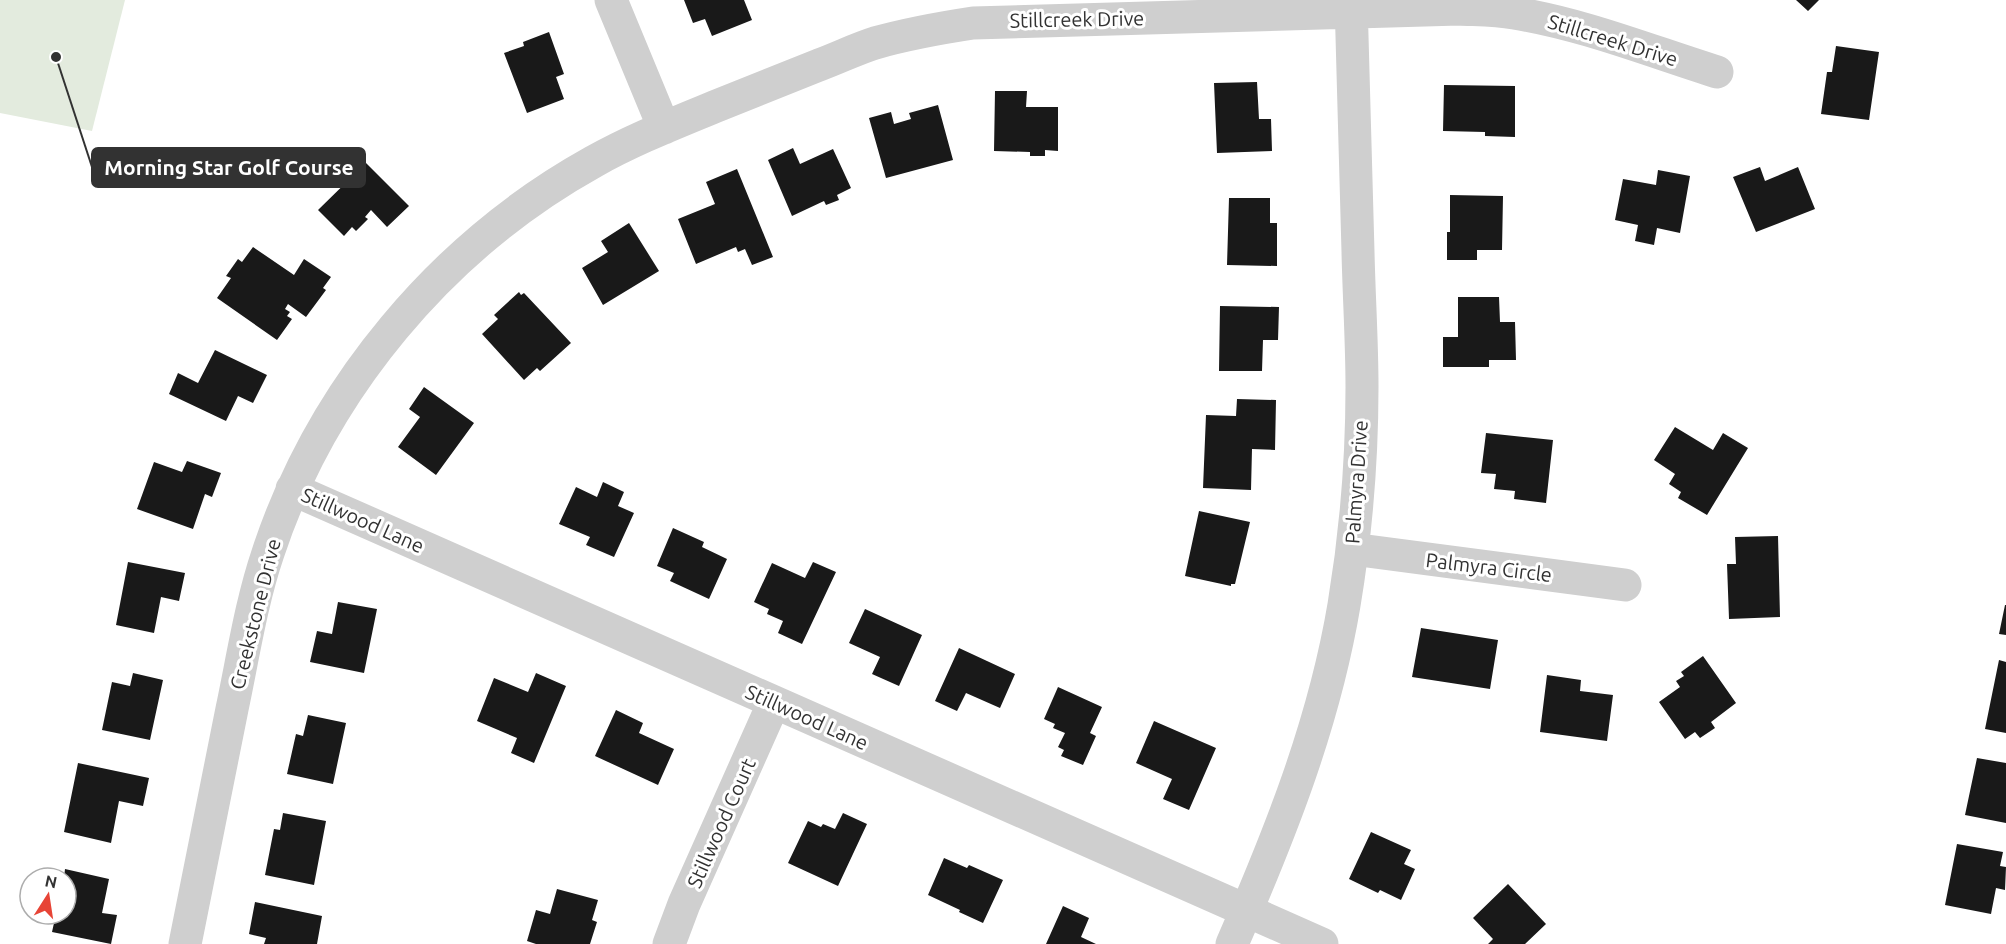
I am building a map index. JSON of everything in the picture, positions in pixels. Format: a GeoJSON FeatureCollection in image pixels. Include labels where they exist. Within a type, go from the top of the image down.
{"type":"FeatureCollection","features":[{"type":"Feature","properties":{"kind":"street"},"geometry":{"type":"LineString","coordinates":[[611,0],[664,128]]}},
{"type":"Feature","properties":{"kind":"street","name":"Stillcreek Drive"},"geometry":{"type":"LineString","coordinates":[[664,128],[872,45],[929,29],[1003,21],[1351,6],[1459,9],[1515,13],[1569,25],[1717,72]]}},
{"type":"Feature","properties":{"kind":"street","name":"Palmyra Drive"},"geometry":{"type":"LineString","coordinates":[[1232,944],[1291,804],[1316,728],[1337,640],[1352,549],[1359,478],[1362,389],[1351,6]]}},
{"type":"Feature","properties":{"kind":"street","name":"Creekstone Drive"},"geometry":{"type":"LineString","coordinates":[[185,944],[253,606],[268,554],[292,489],[318,437],[360,371],[385,339],[439,278],[483,238],[528,202],[588,164],[651,132],[664,128]]}},
{"type":"Feature","properties":{"kind":"street","name":"Stillwood Lane"},"geometry":{"type":"LineString","coordinates":[[292,489],[1322,944]]}},
{"type":"Feature","properties":{"kind":"street","name":"Palmyra Circle"},"geometry":{"type":"LineString","coordinates":[[1352,549],[1625,585]]}},
{"type":"Feature","properties":{"kind":"street","name":"Stillwood Court"},"geometry":{"type":"LineString","coordinates":[[669,944],[684,904],[774,702]]}},
{"type":"Feature","properties":{"kind":"shaded area"},"geometry":{"type":"Polygon","coordinates":[[[0,0],[125,0],[92,131],[0,113],[0,0]]]}},
{"type":"Feature","properties":{"kind":"building"},"geometry":{"type":"Polygon","coordinates":[[[684,0],[744,0],[752,20],[712,36],[705,19],[693,23],[684,0]]]}},
{"type":"Feature","properties":{"kind":"building"},"geometry":{"type":"Polygon","coordinates":[[[1796,0],[1819,0],[1808,11],[1796,0]]]}},
{"type":"Feature","properties":{"kind":"building"},"geometry":{"type":"Polygon","coordinates":[[[549,32],[564,74],[556,77],[564,99],[527,113],[504,53],[524,46],[523,42],[549,32]]]}},
{"type":"Feature","properties":{"kind":"building"},"geometry":{"type":"Polygon","coordinates":[[[1836,46],[1879,52],[1869,120],[1821,114],[1827,72],[1832,72],[1836,46]]]}},
{"type":"Feature","properties":{"kind":"building"},"geometry":{"type":"Polygon","coordinates":[[[1257,82],[1259,119],[1271,119],[1272,151],[1217,153],[1214,83],[1257,82]]]}},
{"type":"Feature","properties":{"kind":"building"},"geometry":{"type":"Polygon","coordinates":[[[1444,85],[1515,86],[1515,137],[1485,136],[1485,132],[1443,131],[1444,85]]]}},
{"type":"Feature","properties":{"kind":"building"},"geometry":{"type":"Polygon","coordinates":[[[995,91],[1027,91],[1026,107],[1058,107],[1058,151],[1045,150],[1045,156],[1030,156],[1030,152],[994,151],[995,91]]]}},
{"type":"Feature","properties":{"kind":"building"},"geometry":{"type":"Polygon","coordinates":[[[938,105],[953,160],[886,178],[869,118],[891,112],[894,124],[911,119],[909,113],[938,105]]]}},
{"type":"Feature","properties":{"kind":"building"},"geometry":{"type":"Polygon","coordinates":[[[793,148],[800,164],[833,149],[851,188],[837,195],[839,200],[826,205],[824,201],[792,216],[768,160],[793,148]]]}},
{"type":"Feature","properties":{"kind":"building"},"geometry":{"type":"Polygon","coordinates":[[[366,163],[409,206],[387,227],[371,210],[365,217],[368,219],[356,231],[352,227],[344,236],[318,210],[366,163]]]}},
{"type":"Feature","properties":{"kind":"building"},"geometry":{"type":"Polygon","coordinates":[[[1760,167],[1765,181],[1798,167],[1815,209],[1756,232],[1733,177],[1760,167]]]}},
{"type":"Feature","properties":{"kind":"building"},"geometry":{"type":"Polygon","coordinates":[[[737,169],[773,257],[752,265],[745,249],[738,252],[736,247],[696,264],[678,219],[715,204],[706,182],[737,169]]]}},
{"type":"Feature","properties":{"kind":"building"},"geometry":{"type":"Polygon","coordinates":[[[1658,170],[1690,176],[1680,233],[1657,228],[1654,245],[1635,241],[1638,225],[1615,220],[1623,179],[1656,185],[1658,170]]]}},
{"type":"Feature","properties":{"kind":"building"},"geometry":{"type":"Polygon","coordinates":[[[1450,195],[1503,196],[1502,250],[1477,250],[1477,260],[1447,260],[1450,195]]]}},
{"type":"Feature","properties":{"kind":"building"},"geometry":{"type":"Polygon","coordinates":[[[1229,198],[1270,198],[1270,223],[1277,223],[1277,266],[1227,265],[1229,198]]]}},
{"type":"Feature","properties":{"kind":"building"},"geometry":{"type":"Polygon","coordinates":[[[629,223],[659,271],[603,305],[582,268],[608,252],[601,241],[629,223]]]}},
{"type":"Feature","properties":{"kind":"building"},"geometry":{"type":"Polygon","coordinates":[[[253,247],[294,275],[304,259],[331,277],[323,288],[326,290],[306,317],[288,304],[285,309],[290,312],[287,316],[292,319],[277,340],[217,298],[231,278],[226,276],[238,259],[242,262],[253,247]]]}},
{"type":"Feature","properties":{"kind":"building"},"geometry":{"type":"Polygon","coordinates":[[[519,292],[521,295],[524,293],[571,343],[540,371],[537,368],[524,380],[482,334],[498,319],[494,315],[519,292]]]}},
{"type":"Feature","properties":{"kind":"building"},"geometry":{"type":"Polygon","coordinates":[[[1458,297],[1499,297],[1500,322],[1515,322],[1516,360],[1489,360],[1489,367],[1443,367],[1443,337],[1458,337],[1458,297]]]}},
{"type":"Feature","properties":{"kind":"building"},"geometry":{"type":"Polygon","coordinates":[[[1220,306],[1279,307],[1278,340],[1263,340],[1262,371],[1219,371],[1220,306]]]}},
{"type":"Feature","properties":{"kind":"building"},"geometry":{"type":"Polygon","coordinates":[[[215,350],[267,375],[253,403],[238,396],[226,421],[169,394],[178,373],[198,383],[215,350]]]}},
{"type":"Feature","properties":{"kind":"building"},"geometry":{"type":"Polygon","coordinates":[[[424,387],[474,423],[436,475],[398,447],[420,417],[409,409],[424,387]]]}},
{"type":"Feature","properties":{"kind":"building"},"geometry":{"type":"Polygon","coordinates":[[[1237,399],[1276,400],[1275,450],[1252,449],[1251,490],[1203,488],[1206,415],[1236,416],[1237,399]]]}},
{"type":"Feature","properties":{"kind":"building"},"geometry":{"type":"Polygon","coordinates":[[[1675,427],[1713,450],[1723,433],[1748,448],[1707,515],[1678,498],[1681,492],[1669,484],[1675,474],[1654,460],[1675,427]]]}},
{"type":"Feature","properties":{"kind":"building"},"geometry":{"type":"Polygon","coordinates":[[[1486,433],[1553,440],[1546,503],[1514,499],[1515,491],[1494,489],[1496,474],[1481,473],[1486,433]]]}},
{"type":"Feature","properties":{"kind":"building"},"geometry":{"type":"Polygon","coordinates":[[[187,461],[221,473],[212,497],[205,494],[193,529],[137,509],[154,462],[182,472],[187,461]]]}},
{"type":"Feature","properties":{"kind":"building"},"geometry":{"type":"Polygon","coordinates":[[[603,482],[624,492],[618,506],[634,513],[614,557],[586,545],[590,537],[559,524],[576,487],[597,497],[603,482]]]}},
{"type":"Feature","properties":{"kind":"building"},"geometry":{"type":"Polygon","coordinates":[[[1199,511],[1250,522],[1235,584],[1231,586],[1185,576],[1199,511]]]}},
{"type":"Feature","properties":{"kind":"building"},"geometry":{"type":"Polygon","coordinates":[[[673,528],[704,542],[702,547],[727,559],[709,599],[670,581],[674,573],[657,566],[673,528]]]}},
{"type":"Feature","properties":{"kind":"building"},"geometry":{"type":"Polygon","coordinates":[[[1778,536],[1780,617],[1729,619],[1727,564],[1736,564],[1735,537],[1778,536]]]}},
{"type":"Feature","properties":{"kind":"building"},"geometry":{"type":"Polygon","coordinates":[[[128,562],[185,573],[179,601],[161,597],[154,633],[116,625],[128,562]]]}},
{"type":"Feature","properties":{"kind":"building"},"geometry":{"type":"Polygon","coordinates":[[[813,562],[836,572],[802,644],[778,633],[783,621],[767,614],[769,609],[754,602],[772,563],[805,578],[813,562]]]}},
{"type":"Feature","properties":{"kind":"building"},"geometry":{"type":"Polygon","coordinates":[[[338,602],[377,609],[364,673],[310,662],[317,631],[332,634],[338,602]]]}},
{"type":"Feature","properties":{"kind":"building"},"geometry":{"type":"Polygon","coordinates":[[[2006,605],[2006,635],[1999,634],[2006,605]]]}},
{"type":"Feature","properties":{"kind":"building"},"geometry":{"type":"Polygon","coordinates":[[[865,609],[922,635],[899,686],[872,674],[880,657],[849,643],[865,609]]]}},
{"type":"Feature","properties":{"kind":"building"},"geometry":{"type":"Polygon","coordinates":[[[1421,628],[1498,640],[1490,689],[1412,677],[1421,628]]]}},
{"type":"Feature","properties":{"kind":"building"},"geometry":{"type":"Polygon","coordinates":[[[959,648],[1015,674],[1000,708],[966,693],[957,711],[935,701],[959,648]]]}},
{"type":"Feature","properties":{"kind":"building"},"geometry":{"type":"Polygon","coordinates":[[[1703,656],[1736,703],[1711,722],[1715,728],[1700,738],[1695,732],[1685,739],[1659,702],[1680,687],[1676,681],[1684,676],[1681,672],[1703,656]]]}},
{"type":"Feature","properties":{"kind":"building"},"geometry":{"type":"Polygon","coordinates":[[[1999,660],[2006,662],[2006,733],[1985,729],[1999,660]]]}},
{"type":"Feature","properties":{"kind":"building"},"geometry":{"type":"Polygon","coordinates":[[[133,673],[163,680],[150,740],[102,730],[112,682],[130,686],[133,673]]]}},
{"type":"Feature","properties":{"kind":"building"},"geometry":{"type":"Polygon","coordinates":[[[536,673],[566,686],[534,763],[511,753],[517,738],[477,721],[494,678],[528,692],[536,673]]]}},
{"type":"Feature","properties":{"kind":"building"},"geometry":{"type":"Polygon","coordinates":[[[1547,675],[1581,680],[1580,691],[1613,695],[1607,741],[1540,732],[1547,675]]]}},
{"type":"Feature","properties":{"kind":"building"},"geometry":{"type":"Polygon","coordinates":[[[1058,687],[1102,707],[1090,733],[1096,736],[1083,765],[1061,756],[1064,750],[1058,747],[1065,733],[1053,728],[1055,724],[1044,719],[1058,687]]]}},
{"type":"Feature","properties":{"kind":"building"},"geometry":{"type":"Polygon","coordinates":[[[616,710],[643,723],[639,733],[674,749],[658,785],[595,756],[616,710]]]}},
{"type":"Feature","properties":{"kind":"building"},"geometry":{"type":"Polygon","coordinates":[[[308,715],[346,723],[333,784],[287,774],[296,734],[303,736],[308,715]]]}},
{"type":"Feature","properties":{"kind":"building"},"geometry":{"type":"Polygon","coordinates":[[[1154,721],[1216,748],[1189,810],[1163,799],[1172,779],[1136,763],[1154,721]]]}},
{"type":"Feature","properties":{"kind":"building"},"geometry":{"type":"Polygon","coordinates":[[[1977,758],[2006,763],[2006,823],[1965,815],[1977,758]]]}},
{"type":"Feature","properties":{"kind":"building"},"geometry":{"type":"Polygon","coordinates":[[[78,763],[149,778],[143,806],[119,801],[111,843],[64,832],[78,763]]]}},
{"type":"Feature","properties":{"kind":"building"},"geometry":{"type":"Polygon","coordinates":[[[283,813],[326,821],[314,885],[265,875],[274,829],[280,830],[283,813]]]}},
{"type":"Feature","properties":{"kind":"building"},"geometry":{"type":"Polygon","coordinates":[[[843,813],[867,824],[838,886],[788,863],[808,821],[821,827],[823,824],[835,829],[843,813]]]}},
{"type":"Feature","properties":{"kind":"building"},"geometry":{"type":"Polygon","coordinates":[[[1371,832],[1411,850],[1404,864],[1415,869],[1401,900],[1380,890],[1378,893],[1349,879],[1371,832]]]}},
{"type":"Feature","properties":{"kind":"building"},"geometry":{"type":"Polygon","coordinates":[[[1957,844],[2003,852],[2000,866],[2006,867],[2005,890],[1996,888],[1991,914],[1945,905],[1957,844]]]}},
{"type":"Feature","properties":{"kind":"building"},"geometry":{"type":"Polygon","coordinates":[[[944,858],[967,868],[969,865],[1003,880],[983,923],[928,895],[944,858]]]}},
{"type":"Feature","properties":{"kind":"building"},"geometry":{"type":"Polygon","coordinates":[[[78,872],[109,879],[102,913],[117,915],[111,944],[52,932],[53,926],[78,926],[78,872]]]}},
{"type":"Feature","properties":{"kind":"building"},"geometry":{"type":"Polygon","coordinates":[[[1508,884],[1546,924],[1525,944],[1488,944],[1493,939],[1473,918],[1508,884]]]}},
{"type":"Feature","properties":{"kind":"building"},"geometry":{"type":"Polygon","coordinates":[[[557,889],[598,900],[592,920],[597,922],[590,944],[536,944],[527,941],[536,910],[550,914],[557,889]]]}},
{"type":"Feature","properties":{"kind":"building"},"geometry":{"type":"Polygon","coordinates":[[[255,902],[322,916],[317,944],[264,944],[266,938],[249,934],[255,902]]]}},
{"type":"Feature","properties":{"kind":"building"},"geometry":{"type":"Polygon","coordinates":[[[1063,906],[1089,918],[1081,937],[1096,944],[1046,944],[1063,906]]]}},
{"type":"Feature","properties":{"kind":"place","name":"Morning Star Golf Course"},"geometry":{"type":"Point","coordinates":[56,57]}}]}
